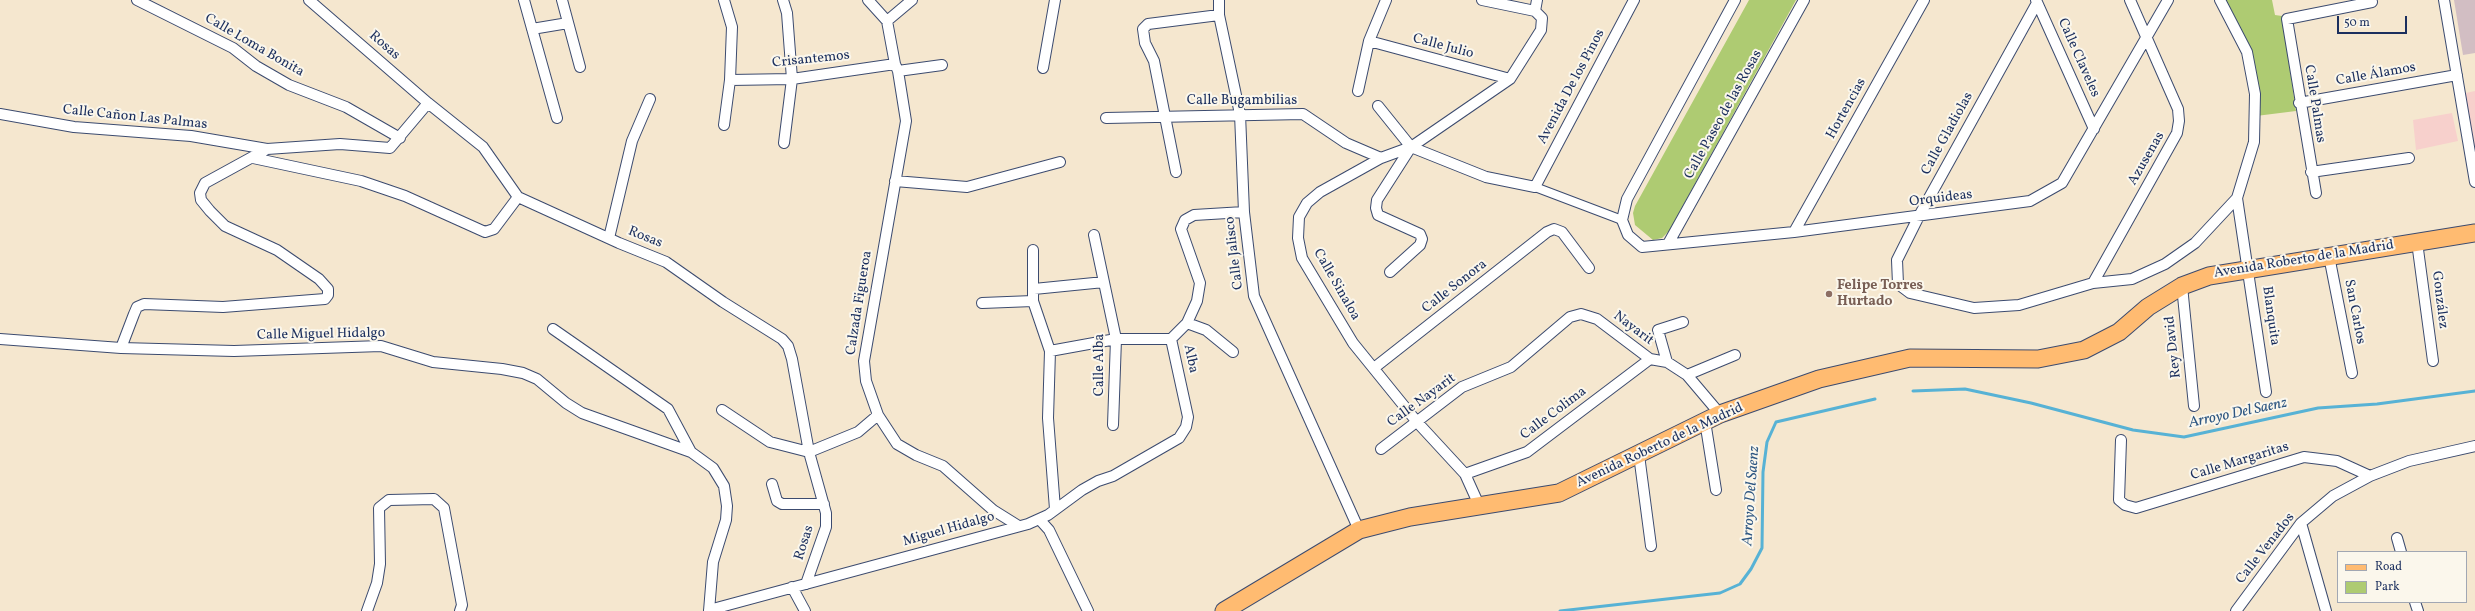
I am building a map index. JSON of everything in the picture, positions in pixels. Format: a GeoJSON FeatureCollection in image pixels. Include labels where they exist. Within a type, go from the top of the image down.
{"type":"FeatureCollection","features":[{"type":"Feature","properties":{"kind":"main road","name":"Avenida Roberto de la Madrid"},"geometry":{"type":"LineString","coordinates":[[1224,611],[1359,530],[1410,517],[1559,493],[1720,414],[1819,379],[1910,358],[2038,359],[2084,350],[2119,332],[2148,307],[2182,286],[2209,276],[2249,268],[2475,233]]}},
{"type":"Feature","properties":{"kind":"street","name":"Calle Loma Bonita"},"geometry":{"type":"LineString","coordinates":[[137,0],[214,38],[289,85],[346,107],[400,138]]}},
{"type":"Feature","properties":{"kind":"street"},"geometry":{"type":"LineString","coordinates":[[524,0],[557,118]]}},
{"type":"Feature","properties":{"kind":"street"},"geometry":{"type":"LineString","coordinates":[[562,0],[580,67]]}},
{"type":"Feature","properties":{"kind":"street"},"geometry":{"type":"LineString","coordinates":[[724,0],[732,27],[730,80],[724,125]]}},
{"type":"Feature","properties":{"kind":"street"},"geometry":{"type":"LineString","coordinates":[[783,0],[786,13],[792,79],[784,142]]}},
{"type":"Feature","properties":{"kind":"street"},"geometry":{"type":"LineString","coordinates":[[868,0],[887,21],[912,0]]}},
{"type":"Feature","properties":{"kind":"street"},"geometry":{"type":"LineString","coordinates":[[1043,68],[1055,0]]}},
{"type":"Feature","properties":{"kind":"street","name":"Calle Jalisco"},"geometry":{"type":"LineString","coordinates":[[1219,0],[1219,15],[1240,114],[1244,212],[1254,296],[1359,530]]}},
{"type":"Feature","properties":{"kind":"street"},"geometry":{"type":"LineString","coordinates":[[1358,91],[1369,41],[1386,0]]}},
{"type":"Feature","properties":{"kind":"street"},"geometry":{"type":"LineString","coordinates":[[1482,0],[1535,11],[1542,18],[1541,30],[1510,79]]}},
{"type":"Feature","properties":{"kind":"street"},"geometry":{"type":"LineString","coordinates":[[1535,11],[1537,0]]}},
{"type":"Feature","properties":{"kind":"street","name":"Avenida De los Pinos"},"geometry":{"type":"LineString","coordinates":[[1535,186],[1634,0]]}},
{"type":"Feature","properties":{"kind":"street"},"geometry":{"type":"LineString","coordinates":[[1378,106],[1411,147],[1486,177],[1535,186],[1622,220],[1627,199],[1735,0]]}},
{"type":"Feature","properties":{"kind":"street","name":"Calle Paseo de las Rosas"},"geometry":{"type":"LineString","coordinates":[[1668,244],[1804,0]]}},
{"type":"Feature","properties":{"kind":"street","name":"Hortencias"},"geometry":{"type":"LineString","coordinates":[[1794,232],[1924,0]]}},
{"type":"Feature","properties":{"kind":"street","name":"Azusenas"},"geometry":{"type":"LineString","coordinates":[[2093,283],[2177,133],[2178,109],[2130,0]]}},
{"type":"Feature","properties":{"kind":"street","name":"Orquideas"},"geometry":{"type":"LineString","coordinates":[[1622,220],[1628,235],[1642,247],[1794,232],[2030,201],[2062,183],[2168,0]]}},
{"type":"Feature","properties":{"kind":"street"},"geometry":{"type":"LineString","coordinates":[[2093,283],[2132,279],[2165,264],[2195,243],[2237,198],[2254,142],[2255,94],[2247,52],[2220,0]]}},
{"type":"Feature","properties":{"kind":"street"},"geometry":{"type":"LineString","coordinates":[[2444,0],[2475,182]]}},
{"type":"Feature","properties":{"kind":"street","name":"Calle Claveles"},"geometry":{"type":"LineString","coordinates":[[2037,1],[2094,128]]}},
{"type":"Feature","properties":{"kind":"street","name":"Calle Gladiolas"},"geometry":{"type":"LineString","coordinates":[[2037,1],[1919,216],[1897,260],[1898,284],[1910,293],[1974,308],[2019,305],[2093,283]]}},
{"type":"Feature","properties":{"kind":"street","name":"Rosas"},"geometry":{"type":"LineString","coordinates":[[316,2],[428,103],[486,150],[518,197],[666,262],[723,302],[782,339],[788,346],[792,359],[809,452],[824,504],[826,527],[806,584]]}},
{"type":"Feature","properties":{"kind":"street","name":"Calle Palmas"},"geometry":{"type":"LineString","coordinates":[[2316,193],[2299,103],[2287,19],[2372,2]]}},
{"type":"Feature","properties":{"kind":"street"},"geometry":{"type":"LineString","coordinates":[[1176,172],[1154,61],[1146,43],[1143,29],[1148,24],[1219,15]]}},
{"type":"Feature","properties":{"kind":"street","name":"Calzada Figueroa"},"geometry":{"type":"LineString","coordinates":[[887,21],[906,121],[864,361],[866,381],[878,415],[897,444],[916,456],[943,466],[993,510],[1017,526]]}},
{"type":"Feature","properties":{"kind":"street"},"geometry":{"type":"LineString","coordinates":[[532,29],[568,23]]}},
{"type":"Feature","properties":{"kind":"street","name":"Calle Julio"},"geometry":{"type":"LineString","coordinates":[[1369,41],[1510,79]]}},
{"type":"Feature","properties":{"kind":"street","name":"Crisantemos"},"geometry":{"type":"LineString","coordinates":[[730,80],[792,79],[942,65]]}},
{"type":"Feature","properties":{"kind":"street","name":"Calle Álamos"},"geometry":{"type":"LineString","coordinates":[[2299,103],[2457,76]]}},
{"type":"Feature","properties":{"kind":"street","name":"Calle Sinaloa"},"geometry":{"type":"LineString","coordinates":[[1479,505],[1465,474],[1417,422],[1353,343],[1302,258],[1298,238],[1299,217],[1307,203],[1320,192],[1381,158],[1411,147],[1510,79]]}},
{"type":"Feature","properties":{"kind":"street"},"geometry":{"type":"LineString","coordinates":[[609,238],[632,141],[650,99]]}},
{"type":"Feature","properties":{"kind":"street"},"geometry":{"type":"LineString","coordinates":[[400,138],[428,103]]}},
{"type":"Feature","properties":{"kind":"street","name":"Calle Cañon Las Palmas"},"geometry":{"type":"LineString","coordinates":[[0,114],[74,128],[191,136],[267,149],[340,144],[390,148],[400,138]]}},
{"type":"Feature","properties":{"kind":"street","name":"Calle Bugambilias"},"geometry":{"type":"LineString","coordinates":[[1106,118],[1240,114],[1303,114],[1346,143],[1381,158]]}},
{"type":"Feature","properties":{"kind":"street"},"geometry":{"type":"LineString","coordinates":[[1390,272],[1420,244],[1422,239],[1420,234],[1378,215],[1376,208],[1376,200],[1411,147]]}},
{"type":"Feature","properties":{"kind":"street"},"geometry":{"type":"LineString","coordinates":[[121,348],[137,307],[144,304],[222,307],[325,299],[328,295],[328,289],[319,279],[277,250],[225,226],[201,200],[200,192],[205,183],[267,149]]}},
{"type":"Feature","properties":{"kind":"street"},"geometry":{"type":"LineString","coordinates":[[253,158],[362,181],[405,196],[485,232],[494,228],[518,197]]}},
{"type":"Feature","properties":{"kind":"street"},"geometry":{"type":"LineString","coordinates":[[2311,172],[2409,158]]}},
{"type":"Feature","properties":{"kind":"street"},"geometry":{"type":"LineString","coordinates":[[895,182],[967,186],[1060,162]]}},
{"type":"Feature","properties":{"kind":"street","name":"Blanquita"},"geometry":{"type":"LineString","coordinates":[[2237,198],[2249,268],[2266,392]]}},
{"type":"Feature","properties":{"kind":"street"},"geometry":{"type":"LineString","coordinates":[[1171,339],[1187,323],[1197,301],[1200,283],[1181,229],[1185,220],[1194,215],[1244,212]]}},
{"type":"Feature","properties":{"kind":"street","name":"Calle Sonora"},"geometry":{"type":"LineString","coordinates":[[1374,368],[1547,232],[1554,229],[1562,232],[1589,268]]}},
{"type":"Feature","properties":{"kind":"street","name":"Calle Alba"},"geometry":{"type":"LineString","coordinates":[[1094,235],[1116,339],[1113,425]]}},
{"type":"Feature","properties":{"kind":"street","name":"González"},"geometry":{"type":"LineString","coordinates":[[2417,242],[2432,361]]}},
{"type":"Feature","properties":{"kind":"street"},"geometry":{"type":"LineString","coordinates":[[1033,250],[1033,301],[1050,351],[1048,418],[1055,509]]}},
{"type":"Feature","properties":{"kind":"street","name":"San Carlos"},"geometry":{"type":"LineString","coordinates":[[2329,256],[2352,373]]}},
{"type":"Feature","properties":{"kind":"street"},"geometry":{"type":"LineString","coordinates":[[1034,289],[1104,282]]}},
{"type":"Feature","properties":{"kind":"street","name":"Rey David"},"geometry":{"type":"LineString","coordinates":[[2182,286],[2194,406]]}},
{"type":"Feature","properties":{"kind":"street"},"geometry":{"type":"LineString","coordinates":[[982,303],[1033,301]]}},
{"type":"Feature","properties":{"kind":"street","name":"Nayarit"},"geometry":{"type":"LineString","coordinates":[[1581,314],[1597,319],[1650,359],[1667,362],[1687,375],[1720,414]]}},
{"type":"Feature","properties":{"kind":"street","name":"Calle Nayarit"},"geometry":{"type":"LineString","coordinates":[[1381,449],[1462,387],[1511,367],[1570,317],[1581,314]]}},
{"type":"Feature","properties":{"kind":"street"},"geometry":{"type":"LineString","coordinates":[[1667,362],[1658,330],[1683,322]]}},
{"type":"Feature","properties":{"kind":"street"},"geometry":{"type":"LineString","coordinates":[[1187,323],[1206,330],[1233,352]]}},
{"type":"Feature","properties":{"kind":"street","name":"Calle Miguel Hidalgo"},"geometry":{"type":"LineString","coordinates":[[553,329],[668,409],[691,452]]}},
{"type":"Feature","properties":{"kind":"street","name":"Calle Miguel Hidalgo"},"geometry":{"type":"LineString","coordinates":[[0,339],[121,348],[234,351],[381,346],[433,362],[502,368],[523,373],[537,379],[566,403],[582,413],[691,452],[713,468],[724,486],[727,506],[726,520],[713,562],[709,610]]}},
{"type":"Feature","properties":{"kind":"street","name":"Alba"},"geometry":{"type":"LineString","coordinates":[[1050,351],[1116,339],[1171,339],[1188,416],[1186,427],[1179,438]]}},
{"type":"Feature","properties":{"kind":"street"},"geometry":{"type":"LineString","coordinates":[[1687,375],[1735,355]]}},
{"type":"Feature","properties":{"kind":"street","name":"Calle Colima"},"geometry":{"type":"LineString","coordinates":[[1465,474],[1527,452],[1650,359]]}},
{"type":"Feature","properties":{"kind":"street"},"geometry":{"type":"LineString","coordinates":[[722,410],[770,442],[809,452],[858,432],[878,415]]}},
{"type":"Feature","properties":{"kind":"street"},"geometry":{"type":"LineString","coordinates":[[1705,421],[1716,490]]}},
{"type":"Feature","properties":{"kind":"street","name":"Miguel Hidalgo"},"geometry":{"type":"LineString","coordinates":[[709,610],[1040,520],[1098,481],[1112,476],[1179,438]]}},
{"type":"Feature","properties":{"kind":"street","name":"Calle Margaritas"},"geometry":{"type":"LineString","coordinates":[[2121,440],[2119,500],[2125,506],[2136,508],[2304,457],[2337,461],[2370,476]]}},
{"type":"Feature","properties":{"kind":"street","name":"Calle Venados"},"geometry":{"type":"LineString","coordinates":[[2236,611],[2301,523],[2333,496],[2370,476],[2409,461],[2475,446]]}},
{"type":"Feature","properties":{"kind":"street"},"geometry":{"type":"LineString","coordinates":[[1639,455],[1651,546]]}},
{"type":"Feature","properties":{"kind":"street"},"geometry":{"type":"LineString","coordinates":[[772,484],[777,501],[782,504],[824,504]]}},
{"type":"Feature","properties":{"kind":"street"},"geometry":{"type":"LineString","coordinates":[[367,611],[377,583],[380,564],[380,508],[389,500],[434,499],[444,508],[462,605],[460,611]]}},
{"type":"Feature","properties":{"kind":"street"},"geometry":{"type":"LineString","coordinates":[[1040,520],[1049,530],[1088,611]]}},
{"type":"Feature","properties":{"kind":"street"},"geometry":{"type":"LineString","coordinates":[[2301,523],[2326,611]]}},
{"type":"Feature","properties":{"kind":"street"},"geometry":{"type":"LineString","coordinates":[[2397,538],[2401,551]]}},
{"type":"Feature","properties":{"kind":"street"},"geometry":{"type":"LineString","coordinates":[[792,587],[805,611]]}},
{"type":"Feature","properties":{"kind":"shaded area"},"geometry":{"type":"Polygon","coordinates":[[[2454,0],[2475,0],[2475,53],[2463,55],[2454,0]]]}},
{"type":"Feature","properties":{"kind":"shaded area"},"geometry":{"type":"Polygon","coordinates":[[[2475,91],[2475,175],[2461,94],[2475,91]]]}},
{"type":"Feature","properties":{"kind":"shaded area"},"geometry":{"type":"Polygon","coordinates":[[[2452,113],[2458,141],[2416,150],[2413,120],[2452,113]]]}},
{"type":"Feature","properties":{"kind":"green space"},"geometry":{"type":"Polygon","coordinates":[[[1749,0],[1796,0],[1669,231],[1662,238],[1653,240],[1635,225],[1633,213],[1635,206],[1749,0]]]}},
{"type":"Feature","properties":{"kind":"green space"},"geometry":{"type":"Polygon","coordinates":[[[2222,0],[2272,0],[2275,15],[2282,16],[2296,111],[2256,116],[2253,77],[2222,0]]]}},
{"type":"Feature","properties":{"kind":"waterway","name":"Arroyo Del Saenz"},"geometry":{"type":"LineString","coordinates":[[1913,391],[1965,389],[2031,403],[2133,430],[2184,437],[2318,408],[2377,404],[2475,391]]}},
{"type":"Feature","properties":{"kind":"waterway","name":"Arroyo Del Saenz"},"geometry":{"type":"LineString","coordinates":[[1560,611],[1720,593],[1740,584],[1751,569],[1762,548],[1763,472],[1767,442],[1776,422],[1875,399]]}},
{"type":"Feature","properties":{"kind":"place","name":"Felipe Torres Hurtado"},"geometry":{"type":"Point","coordinates":[1829,294]}}]}
